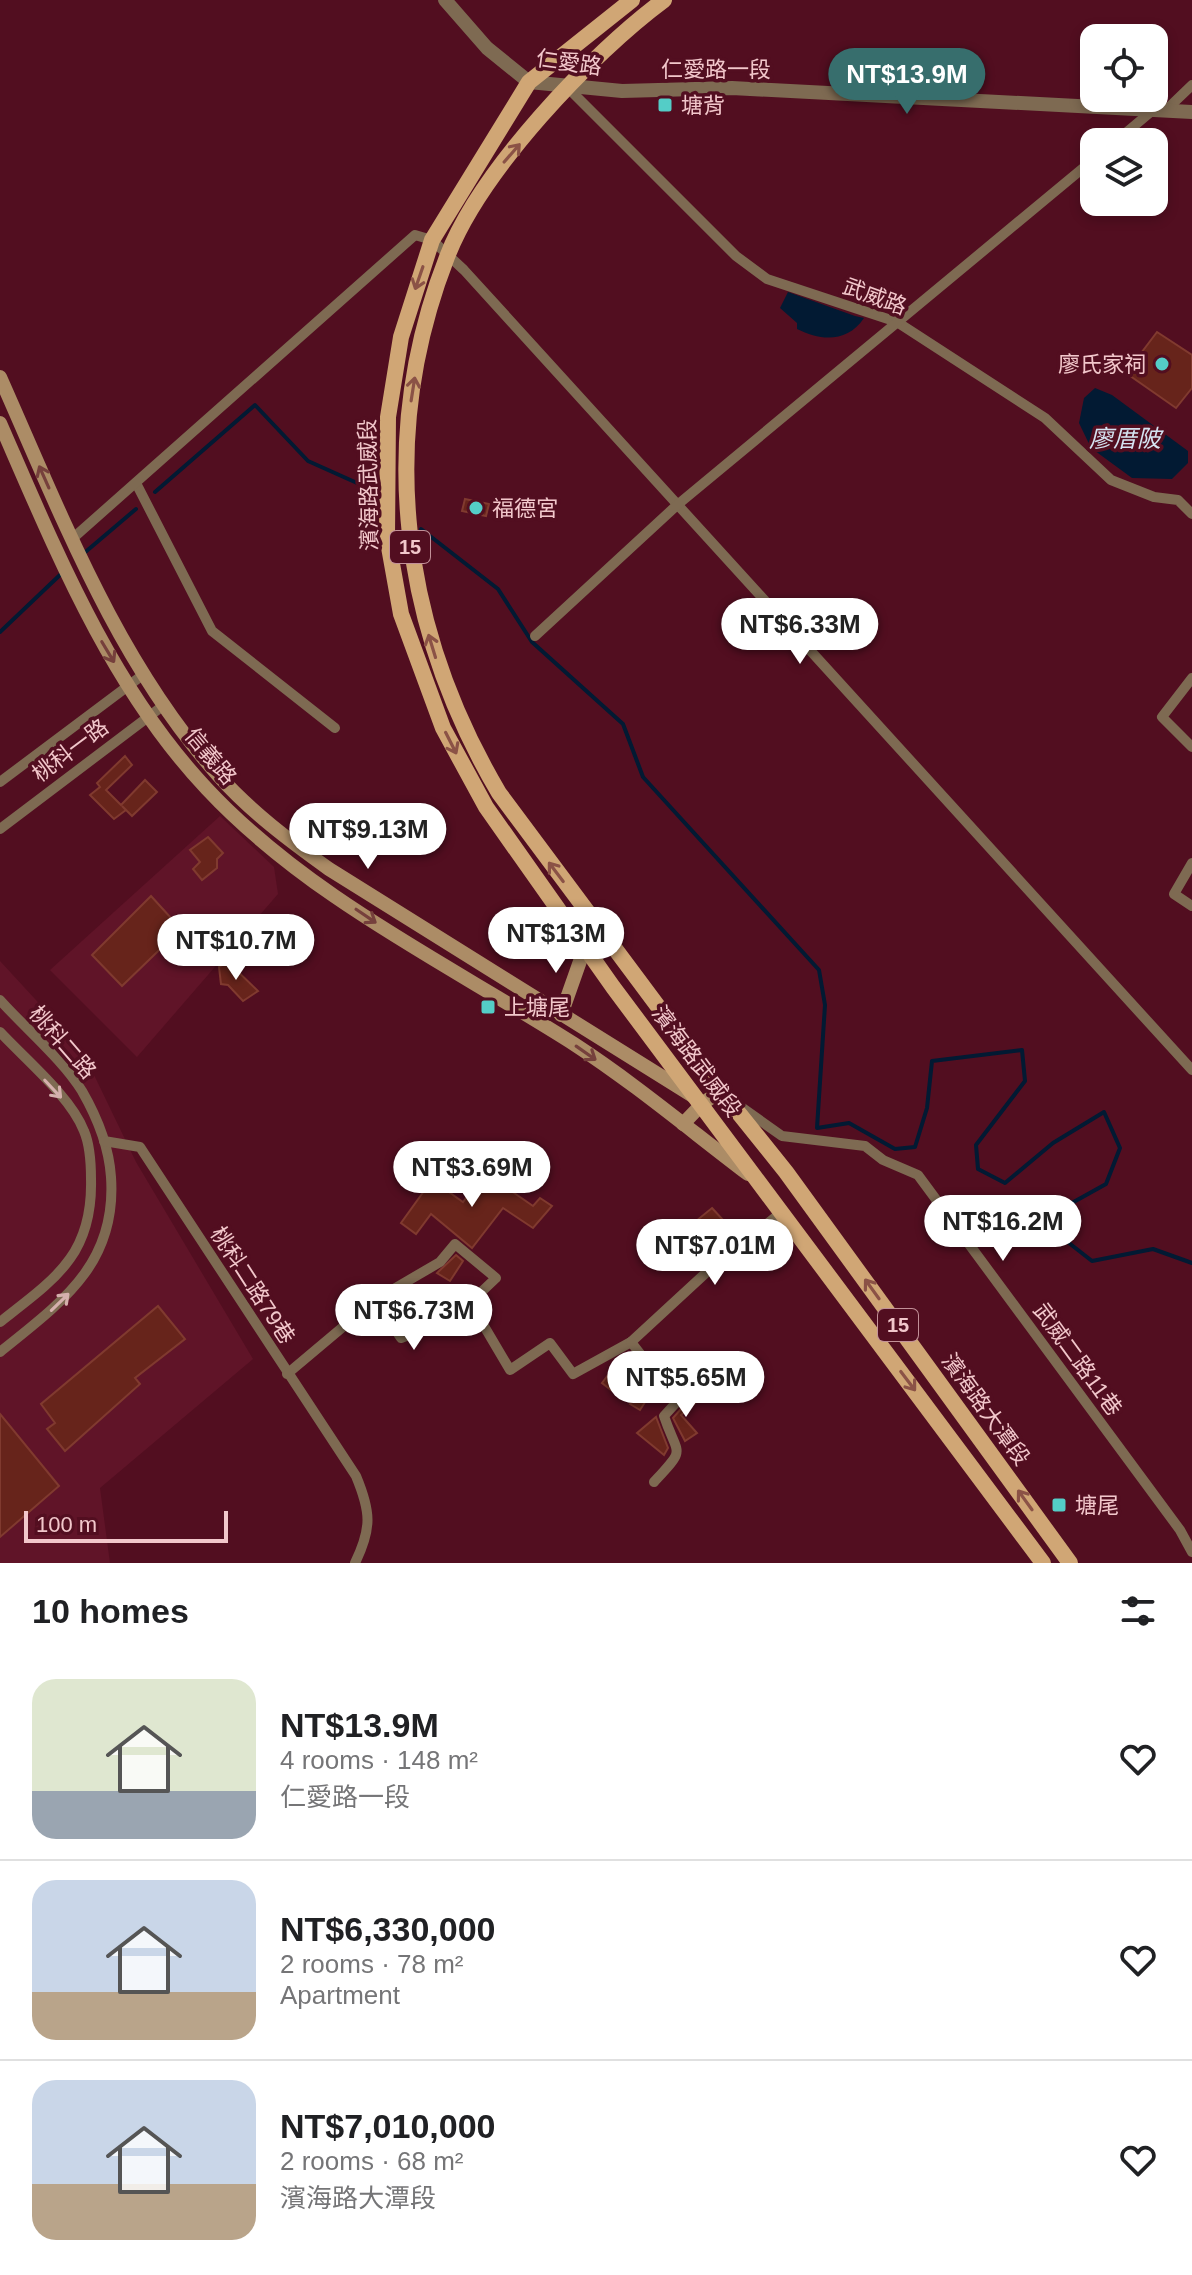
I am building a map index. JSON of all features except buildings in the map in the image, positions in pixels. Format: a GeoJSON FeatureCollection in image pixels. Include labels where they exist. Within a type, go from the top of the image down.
{"type":"FeatureCollection","features":[{"type":"Feature","properties":{"kind":"main road","name":"濱海路武威段"},"geometry":{"type":"LineString","coordinates":[[632,0],[529,82],[432,240],[401,337],[393,379],[388,417],[387,536],[401,614],[443,728],[486,807],[585,947],[761,1184]]}},
{"type":"Feature","properties":{"kind":"main road","name":"濱海路武威段"},"geometry":{"type":"LineString","coordinates":[[664,0],[632,24],[566,86],[557,101],[498,170],[447,254],[417,365],[405,458],[411,562],[431,649],[472,748],[499,793],[721,1091]]}},
{"type":"Feature","properties":{"kind":"main road"},"geometry":{"type":"LineString","coordinates":[[0,377],[74,543]]}},
{"type":"Feature","properties":{"kind":"main road","name":"信義路"},"geometry":{"type":"LineString","coordinates":[[0,423],[93,626],[128,683],[205,787],[290,862],[376,923],[576,1046],[761,1184]]}},
{"type":"Feature","properties":{"kind":"main road","name":"信義路"},"geometry":{"type":"LineString","coordinates":[[74,543],[144,674],[164,705],[219,776],[272,828],[329,869],[703,1103]]}},
{"type":"Feature","properties":{"kind":"main road"},"geometry":{"type":"LineString","coordinates":[[561,1015],[585,947]]}},
{"type":"Feature","properties":{"kind":"main road"},"geometry":{"type":"LineString","coordinates":[[683,1124],[703,1103],[721,1091]]}},
{"type":"Feature","properties":{"kind":"main road","name":"濱海路大潭段"},"geometry":{"type":"LineString","coordinates":[[721,1091],[786,1172],[1070,1563]]}},
{"type":"Feature","properties":{"kind":"main road","name":"濱海路大潭段"},"geometry":{"type":"LineString","coordinates":[[761,1184],[1043,1563]]}},
{"type":"Feature","properties":{"kind":"street","name":"仁愛路"},"geometry":{"type":"LineString","coordinates":[[445,0],[487,48],[529,82],[622,91]]}},
{"type":"Feature","properties":{"kind":"street"},"geometry":{"type":"LineString","coordinates":[[1168,104],[1192,85]]}},
{"type":"Feature","properties":{"kind":"street","name":"武威路"},"geometry":{"type":"LineString","coordinates":[[566,86],[736,256],[767,279],[897,322],[1045,418],[1111,480],[1154,497],[1178,500],[1192,514]]}},
{"type":"Feature","properties":{"kind":"street","name":"仁愛路一段"},"geometry":{"type":"LineString","coordinates":[[622,91],[732,88],[1080,106]]}},
{"type":"Feature","properties":{"kind":"street","name":"仁愛路一段"},"geometry":{"type":"LineString","coordinates":[[1168,110],[1192,112]]}},
{"type":"Feature","properties":{"kind":"street"},"geometry":{"type":"LineString","coordinates":[[1135,128],[1157,112]]}},
{"type":"Feature","properties":{"kind":"street"},"geometry":{"type":"LineString","coordinates":[[535,636],[676,506],[1080,171]]}},
{"type":"Feature","properties":{"kind":"street"},"geometry":{"type":"LineString","coordinates":[[74,543],[136,483],[415,235],[432,240],[1192,1070]]}},
{"type":"Feature","properties":{"kind":"street"},"geometry":{"type":"LineString","coordinates":[[136,483],[212,631],[335,728]]}},
{"type":"Feature","properties":{"kind":"street","name":"桃科一路"},"geometry":{"type":"LineString","coordinates":[[0,782],[128,683],[144,674]]}},
{"type":"Feature","properties":{"kind":"street"},"geometry":{"type":"LineString","coordinates":[[1192,678],[1162,717],[1192,747]]}},
{"type":"Feature","properties":{"kind":"street","name":"桃科一路"},"geometry":{"type":"LineString","coordinates":[[0,829],[164,705]]}},
{"type":"Feature","properties":{"kind":"street"},"geometry":{"type":"LineString","coordinates":[[1192,863],[1174,894],[1192,906]]}},
{"type":"Feature","properties":{"kind":"street","name":"桃科二路"},"geometry":{"type":"LineString","coordinates":[[0,1000],[81,1090],[110,1154],[113,1198],[102,1250],[75,1286],[0,1352]]}},
{"type":"Feature","properties":{"kind":"street","name":"桃科二路"},"geometry":{"type":"LineString","coordinates":[[0,1032],[64,1101],[84,1130],[91,1162],[92,1201],[83,1242],[53,1280],[0,1322]]}},
{"type":"Feature","properties":{"kind":"street","name":"武威二路11巷"},"geometry":{"type":"LineString","coordinates":[[721,1091],[782,1136],[865,1146],[883,1160],[918,1175],[1192,1552]]}},
{"type":"Feature","properties":{"kind":"street","name":"桃科二路79巷"},"geometry":{"type":"LineString","coordinates":[[104,1141],[140,1147],[356,1476],[369,1508],[365,1542],[355,1563]]}},
{"type":"Feature","properties":{"kind":"street"},"geometry":{"type":"LineString","coordinates":[[471,1304],[510,1370],[550,1343],[573,1374],[631,1342],[709,1270],[782,1212]]}},
{"type":"Feature","properties":{"kind":"street"},"geometry":{"type":"LineString","coordinates":[[287,1374],[375,1300],[440,1262],[455,1244],[496,1278],[455,1317],[401,1338],[375,1300]]}},
{"type":"Feature","properties":{"kind":"street"},"geometry":{"type":"LineString","coordinates":[[631,1342],[645,1360],[685,1385],[684,1394],[664,1416],[679,1446],[677,1456],[654,1482]]}},
{"type":"Feature","properties":{"kind":"shaded area"},"geometry":{"type":"Polygon","coordinates":[[[220,816],[274,867],[278,894],[137,1057],[50,970],[220,816]]]}},
{"type":"Feature","properties":{"kind":"shaded area"},"geometry":{"type":"Polygon","coordinates":[[[0,961],[82,1050],[136,1162],[253,1359],[100,1488],[110,1563],[0,1563],[0,961]]]}},
{"type":"Feature","properties":{"kind":"water"},"geometry":{"type":"Polygon","coordinates":[[[788,292],[864,318],[842,336],[824,337],[806,333],[797,329],[797,323],[780,308],[788,292]]]}},
{"type":"Feature","properties":{"kind":"water","name":"廖厝陂"},"geometry":{"type":"Polygon","coordinates":[[[1095,388],[1112,395],[1188,451],[1188,463],[1172,479],[1132,478],[1091,448],[1079,423],[1084,398],[1095,388]]]}},
{"type":"Feature","properties":{"kind":"waterway"},"geometry":{"type":"LineString","coordinates":[[155,492],[255,405],[308,461],[366,487],[382,500]]}},
{"type":"Feature","properties":{"kind":"waterway"},"geometry":{"type":"LineString","coordinates":[[83,554],[136,509]]}},
{"type":"Feature","properties":{"kind":"waterway"},"geometry":{"type":"LineString","coordinates":[[421,529],[498,589],[532,642],[623,724],[643,777],[819,970],[825,1005],[817,1128],[849,1123],[895,1149],[915,1147],[927,1108],[932,1061],[1022,1050],[1025,1081],[976,1145],[978,1169],[1005,1183],[1053,1143],[1104,1112],[1120,1148],[1106,1184],[1070,1204],[1069,1243],[1092,1261],[1153,1249],[1192,1263]]}},
{"type":"Feature","properties":{"kind":"waterway"},"geometry":{"type":"LineString","coordinates":[[0,632],[62,573]]}},
{"type":"Feature","properties":{"kind":"place","name":"塘背"},"geometry":{"type":"Point","coordinates":[665,105]}},
{"type":"Feature","properties":{"kind":"place","name":"廖氏家祠"},"geometry":{"type":"Point","coordinates":[1162,364]}},
{"type":"Feature","properties":{"kind":"place","name":"福德宮"},"geometry":{"type":"Point","coordinates":[476,508]}},
{"type":"Feature","properties":{"kind":"place","name":"上塘尾"},"geometry":{"type":"Point","coordinates":[488,1007]}},
{"type":"Feature","properties":{"kind":"place","name":"塘尾"},"geometry":{"type":"Point","coordinates":[1059,1505]}}]}
